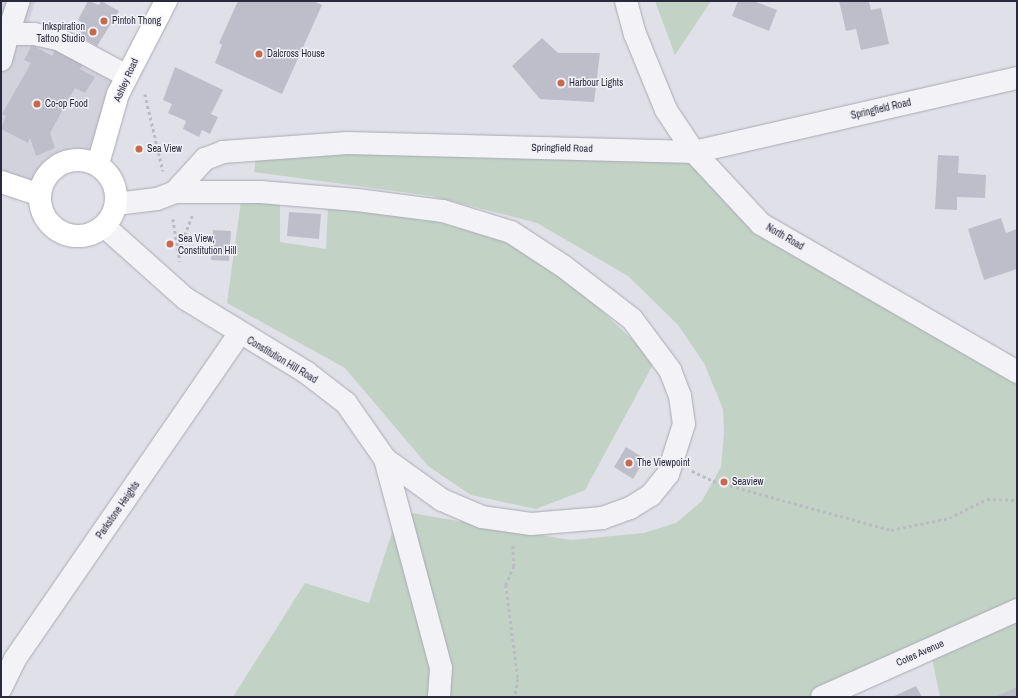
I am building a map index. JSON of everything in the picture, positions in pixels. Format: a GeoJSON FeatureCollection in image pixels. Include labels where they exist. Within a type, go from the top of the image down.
{"type":"FeatureCollection","features":[{"type":"Feature","properties":{"kind":"main road","name":"Ashley Road"},"geometry":{"type":"LineString","coordinates":[[98,164],[127,76],[136,56],[166,1]]}},
{"type":"Feature","properties":{"kind":"main road"},"geometry":{"type":"LineString","coordinates":[[76,159],[98,164],[112,180],[116,204],[104,226],[93,233],[68,235],[47,220],[40,195],[47,174],[60,164],[76,159]]}},
{"type":"Feature","properties":{"kind":"main road"},"geometry":{"type":"LineString","coordinates":[[1,182],[40,195]]}},
{"type":"Feature","properties":{"kind":"street"},"geometry":{"type":"LineString","coordinates":[[1,60],[19,1]]}},
{"type":"Feature","properties":{"kind":"street","name":"North Road"},"geometry":{"type":"LineString","coordinates":[[626,1],[635,34],[666,110],[694,152],[761,224],[1017,372]]}},
{"type":"Feature","properties":{"kind":"street"},"geometry":{"type":"LineString","coordinates":[[8,34],[58,39],[127,76]]}},
{"type":"Feature","properties":{"kind":"street","name":"Springfield Road"},"geometry":{"type":"LineString","coordinates":[[172,193],[205,159],[223,152],[348,142],[694,152],[1017,78]]}},
{"type":"Feature","properties":{"kind":"street"},"geometry":{"type":"LineString","coordinates":[[116,204],[172,193],[260,192],[373,202],[443,211],[511,232],[563,266],[632,319],[670,370],[683,417],[673,462],[651,495],[630,508],[603,518],[531,524],[482,517],[442,500],[385,459]]}},
{"type":"Feature","properties":{"kind":"street","name":"Constitution Hill Road"},"geometry":{"type":"LineString","coordinates":[[104,226],[186,299],[239,334],[307,373],[346,403],[385,459],[441,668],[439,697]]}},
{"type":"Feature","properties":{"kind":"street","name":"Parkstone Heights"},"geometry":{"type":"LineString","coordinates":[[1,688],[15,659],[239,334]]}},
{"type":"Feature","properties":{"kind":"street","name":"Cotes Avenue"},"geometry":{"type":"LineString","coordinates":[[822,697],[1017,610]]}},
{"type":"Feature","properties":{"kind":"path"},"geometry":{"type":"LineString","coordinates":[[136,56],[172,193],[178,252],[186,299]]}},
{"type":"Feature","properties":{"kind":"path"},"geometry":{"type":"LineString","coordinates":[[178,252],[201,193]]}},
{"type":"Feature","properties":{"kind":"path"},"geometry":{"type":"LineString","coordinates":[[673,462],[713,481],[892,530],[949,518],[987,499],[1017,500]]}},
{"type":"Feature","properties":{"kind":"path"},"geometry":{"type":"LineString","coordinates":[[515,697],[518,679],[506,585],[514,566],[513,540],[531,524]]}},
{"type":"Feature","properties":{"kind":"shaded area"},"geometry":{"type":"Polygon","coordinates":[[[1,1],[35,1],[29,22],[69,32],[132,66],[98,164],[77,159],[65,161],[47,174],[42,184],[1,182],[1,1]]]}},
{"type":"Feature","properties":{"kind":"green space"},"geometry":{"type":"Polygon","coordinates":[[[655,1],[711,1],[675,55],[655,1]]]}},
{"type":"Feature","properties":{"kind":"green space"},"geometry":{"type":"Polygon","coordinates":[[[257,150],[694,152],[761,224],[1017,372],[1017,697],[940,697],[930,649],[822,697],[233,697],[305,583],[369,603],[399,511],[571,540],[644,533],[676,523],[702,501],[721,467],[724,433],[723,409],[704,363],[678,325],[628,276],[537,223],[431,196],[254,172],[257,150]]]}},
{"type":"Feature","properties":{"kind":"green space"},"geometry":{"type":"Polygon","coordinates":[[[241,201],[280,203],[280,242],[326,249],[328,207],[434,221],[510,243],[582,292],[655,361],[585,490],[536,509],[471,495],[428,466],[345,368],[227,303],[241,201]]]}},
{"type":"Feature","properties":{"kind":"building"},"geometry":{"type":"Polygon","coordinates":[[[88,1],[99,5],[101,1],[119,11],[97,46],[78,35],[84,24],[78,20],[88,1]]]}},
{"type":"Feature","properties":{"kind":"building","name":"Dalcross House"},"geometry":{"type":"Polygon","coordinates":[[[238,1],[313,1],[322,5],[282,94],[215,63],[222,45],[219,43],[238,1]]]}},
{"type":"Feature","properties":{"kind":"building"},"geometry":{"type":"Polygon","coordinates":[[[738,1],[754,1],[777,10],[769,31],[732,16],[738,1]]]}},
{"type":"Feature","properties":{"kind":"building"},"geometry":{"type":"Polygon","coordinates":[[[839,1],[869,2],[871,10],[881,8],[889,44],[861,50],[856,29],[846,31],[839,1]]]}},
{"type":"Feature","properties":{"kind":"building","name":"Harbour Lights"},"geometry":{"type":"Polygon","coordinates":[[[542,38],[558,53],[600,53],[594,102],[540,99],[512,66],[542,38]]]}},
{"type":"Feature","properties":{"kind":"building","name":"Co-op Food"},"geometry":{"type":"Polygon","coordinates":[[[32,45],[52,56],[56,48],[83,64],[80,69],[95,77],[85,93],[75,88],[50,133],[55,148],[36,156],[30,138],[28,143],[1,129],[6,116],[2,114],[31,63],[24,60],[32,45]]]}},
{"type":"Feature","properties":{"kind":"building"},"geometry":{"type":"Polygon","coordinates":[[[175,67],[223,90],[211,114],[218,117],[210,134],[202,130],[199,137],[183,129],[186,121],[168,113],[172,104],[163,100],[175,67]]]}},
{"type":"Feature","properties":{"kind":"building"},"geometry":{"type":"Polygon","coordinates":[[[938,155],[959,156],[958,173],[986,175],[985,198],[957,197],[957,210],[935,209],[938,155]]]}},
{"type":"Feature","properties":{"kind":"building"},"geometry":{"type":"Polygon","coordinates":[[[289,212],[321,214],[319,239],[287,236],[289,212]]]}},
{"type":"Feature","properties":{"kind":"building"},"geometry":{"type":"Polygon","coordinates":[[[1001,218],[1006,233],[1017,229],[1017,269],[984,280],[968,229],[1001,218]]]}},
{"type":"Feature","properties":{"kind":"building"},"geometry":{"type":"Polygon","coordinates":[[[213,230],[231,231],[229,261],[211,260],[213,230]]]}},
{"type":"Feature","properties":{"kind":"building","name":"The Viewpoint"},"geometry":{"type":"Polygon","coordinates":[[[626,447],[645,459],[633,479],[614,467],[626,447]]]}},
{"type":"Feature","properties":{"kind":"building"},"geometry":{"type":"Polygon","coordinates":[[[916,686],[922,697],[892,697],[916,686]]]}},
{"type":"Feature","properties":{"kind":"building"},"geometry":{"type":"Polygon","coordinates":[[[1017,687],[1017,697],[995,697],[1017,687]]]}},
{"type":"Feature","properties":{"kind":"place","name":"Pintoh Thong"},"geometry":{"type":"Point","coordinates":[104,21]}},
{"type":"Feature","properties":{"kind":"place","name":"Inkspiration Tattoo Studio"},"geometry":{"type":"Point","coordinates":[93,32]}},
{"type":"Feature","properties":{"kind":"place","name":"Dalcross House"},"geometry":{"type":"Point","coordinates":[259,54]}},
{"type":"Feature","properties":{"kind":"place","name":"Harbour Lights"},"geometry":{"type":"Point","coordinates":[561,83]}},
{"type":"Feature","properties":{"kind":"place","name":"Co-op Food"},"geometry":{"type":"Point","coordinates":[37,104]}},
{"type":"Feature","properties":{"kind":"place","name":"Sea View"},"geometry":{"type":"Point","coordinates":[139,149]}},
{"type":"Feature","properties":{"kind":"place","name":"Sea View, Constitution Hill"},"geometry":{"type":"Point","coordinates":[170,244]}},
{"type":"Feature","properties":{"kind":"place","name":"The Viewpoint"},"geometry":{"type":"Point","coordinates":[629,463]}},
{"type":"Feature","properties":{"kind":"place","name":"Seaview"},"geometry":{"type":"Point","coordinates":[724,482]}}]}
